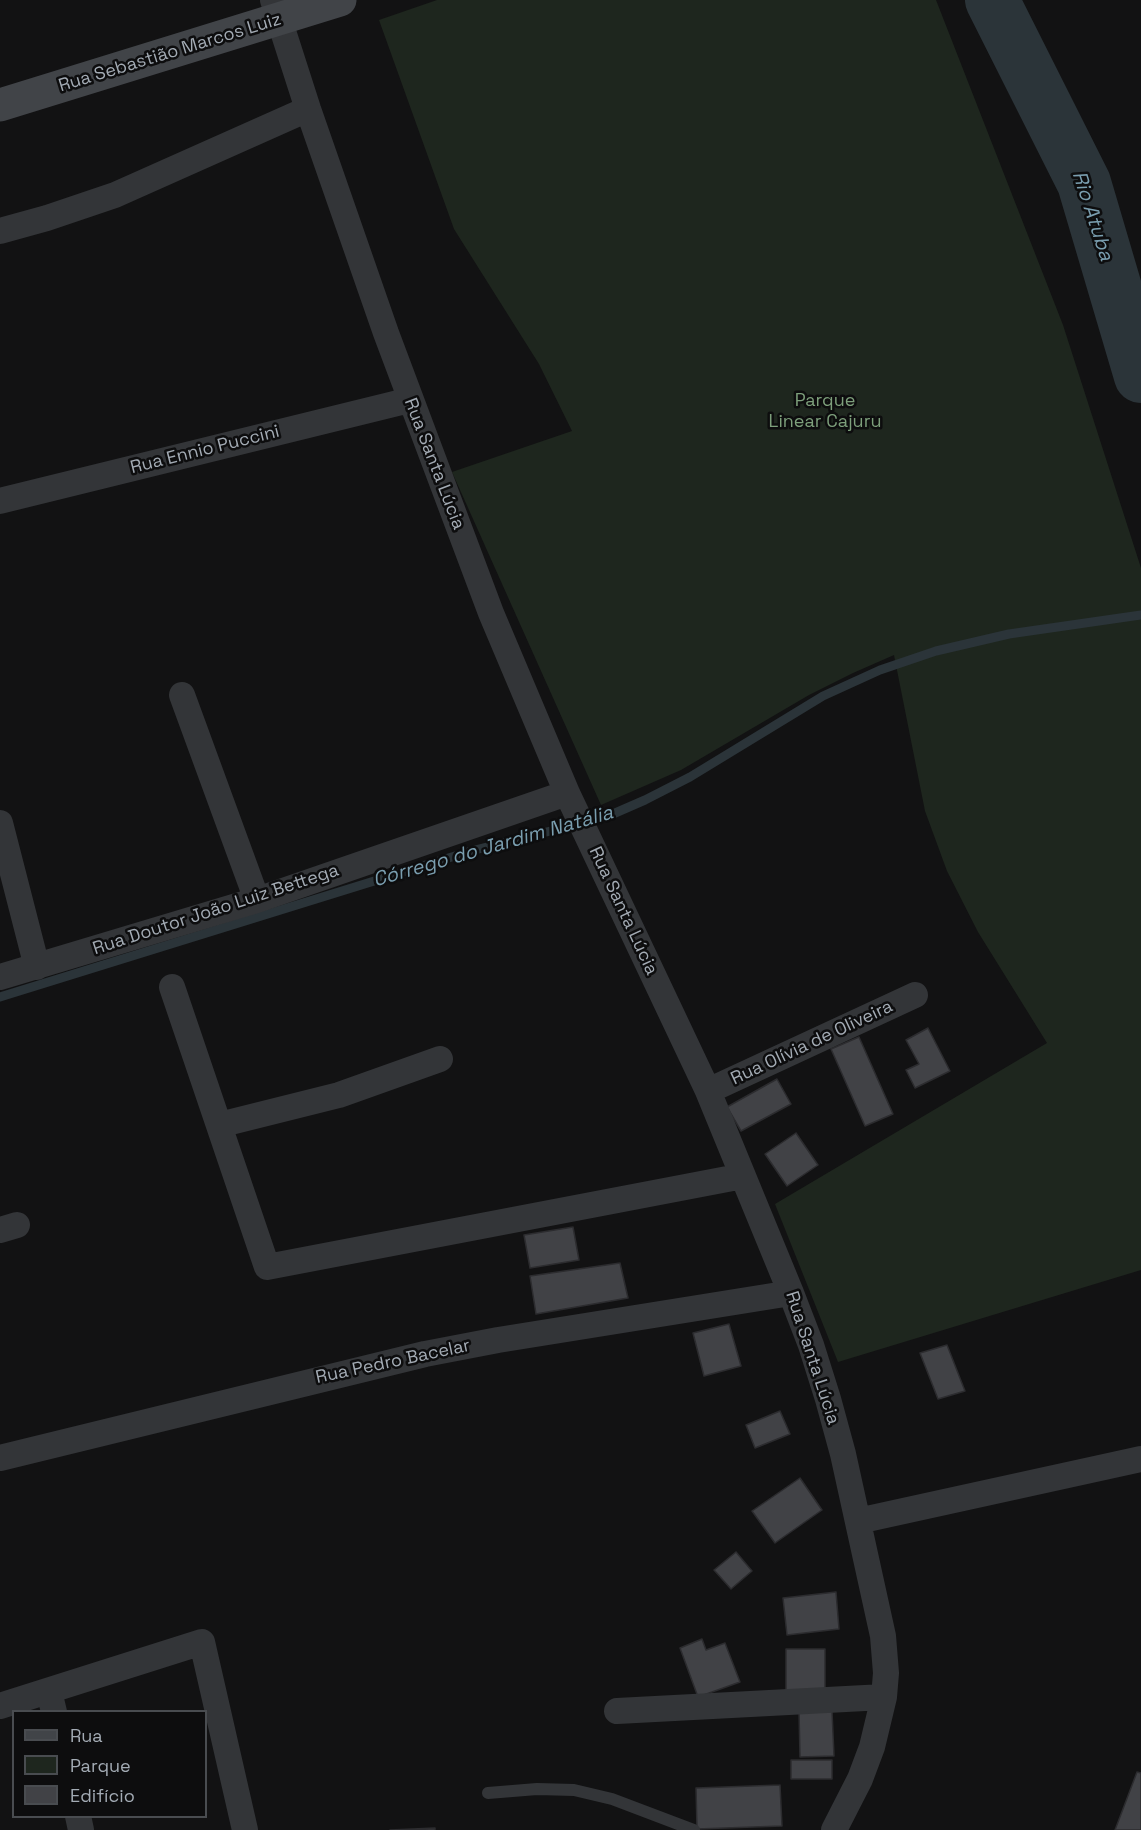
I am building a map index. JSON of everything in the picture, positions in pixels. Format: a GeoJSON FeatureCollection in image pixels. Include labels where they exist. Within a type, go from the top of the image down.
{"type":"FeatureCollection","features":[{"type":"Feature","properties":{"kind":"main road","name":"Rua Sebastião Marcos Luiz"},"geometry":{"type":"LineString","coordinates":[[0,105],[276,9],[340,0]]}},
{"type":"Feature","properties":{"kind":"street","name":"Rua Santa Lúcia"},"geometry":{"type":"LineString","coordinates":[[276,9],[308,109],[410,399],[495,623],[567,793],[708,1091],[791,1293],[828,1399],[858,1521],[884,1644],[886,1673],[880,1718],[864,1769],[834,1830]]}},
{"type":"Feature","properties":{"kind":"street"},"geometry":{"type":"LineString","coordinates":[[0,231],[115,195],[308,109]]}},
{"type":"Feature","properties":{"kind":"street","name":"Rua Ennio Puccini"},"geometry":{"type":"LineString","coordinates":[[0,501],[410,399]]}},
{"type":"Feature","properties":{"kind":"street"},"geometry":{"type":"LineString","coordinates":[[182,695],[257,900]]}},
{"type":"Feature","properties":{"kind":"street","name":"Rua Doutor João Luiz Bettega"},"geometry":{"type":"LineString","coordinates":[[0,977],[257,900],[567,793]]}},
{"type":"Feature","properties":{"kind":"street"},"geometry":{"type":"LineString","coordinates":[[0,823],[37,967]]}},
{"type":"Feature","properties":{"kind":"street"},"geometry":{"type":"LineString","coordinates":[[172,987],[267,1268],[743,1176]]}},
{"type":"Feature","properties":{"kind":"street","name":"Rua Olívia de Oliveira"},"geometry":{"type":"LineString","coordinates":[[708,1091],[915,995]]}},
{"type":"Feature","properties":{"kind":"street"},"geometry":{"type":"LineString","coordinates":[[219,1125],[339,1095],[440,1059]]}},
{"type":"Feature","properties":{"kind":"street","name":"Rua Pedro Bacelar"},"geometry":{"type":"LineString","coordinates":[[0,1458],[425,1354],[509,1338],[791,1293]]}},
{"type":"Feature","properties":{"kind":"street"},"geometry":{"type":"LineString","coordinates":[[858,1521],[1141,1459]]}},
{"type":"Feature","properties":{"kind":"street"},"geometry":{"type":"LineString","coordinates":[[0,1706],[51,1701],[202,1642],[245,1830]]}},
{"type":"Feature","properties":{"kind":"street"},"geometry":{"type":"LineString","coordinates":[[617,1711],[884,1697]]}},
{"type":"Feature","properties":{"kind":"lane"},"geometry":{"type":"LineString","coordinates":[[488,1793],[537,1789],[574,1790],[612,1799],[694,1830]]}},
{"type":"Feature","properties":{"kind":"green space","name":"Parque Linear Cajuru"},"geometry":{"type":"Polygon","coordinates":[[[437,0],[936,0],[1063,325],[1141,568],[1141,1270],[838,1362],[775,1204],[1047,1043],[978,932],[947,871],[925,811],[894,655],[809,695],[681,770],[601,805],[452,472],[572,431],[539,364],[454,229],[379,20],[437,0]]]}},
{"type":"Feature","properties":{"kind":"building"},"geometry":{"type":"Polygon","coordinates":[[[928,1028],[950,1071],[915,1088],[906,1070],[919,1064],[906,1040],[928,1028]]]}},
{"type":"Feature","properties":{"kind":"building"},"geometry":{"type":"Polygon","coordinates":[[[859,1037],[893,1114],[865,1126],[831,1049],[859,1037]]]}},
{"type":"Feature","properties":{"kind":"building"},"geometry":{"type":"Polygon","coordinates":[[[777,1079],[791,1104],[741,1131],[727,1107],[777,1079]]]}},
{"type":"Feature","properties":{"kind":"building"},"geometry":{"type":"Polygon","coordinates":[[[796,1133],[818,1165],[787,1186],[765,1154],[796,1133]]]}},
{"type":"Feature","properties":{"kind":"building"},"geometry":{"type":"Polygon","coordinates":[[[573,1227],[579,1260],[530,1268],[524,1235],[573,1227]]]}},
{"type":"Feature","properties":{"kind":"building"},"geometry":{"type":"Polygon","coordinates":[[[620,1263],[628,1298],[536,1314],[530,1276],[620,1263]]]}},
{"type":"Feature","properties":{"kind":"building"},"geometry":{"type":"Polygon","coordinates":[[[729,1324],[741,1366],[704,1376],[693,1333],[729,1324]]]}},
{"type":"Feature","properties":{"kind":"building"},"geometry":{"type":"Polygon","coordinates":[[[947,1345],[965,1391],[938,1399],[920,1353],[947,1345]]]}},
{"type":"Feature","properties":{"kind":"building"},"geometry":{"type":"Polygon","coordinates":[[[780,1411],[790,1434],[755,1448],[746,1425],[780,1411]]]}},
{"type":"Feature","properties":{"kind":"building"},"geometry":{"type":"Polygon","coordinates":[[[800,1478],[822,1510],[775,1543],[752,1511],[800,1478]]]}},
{"type":"Feature","properties":{"kind":"building"},"geometry":{"type":"Polygon","coordinates":[[[736,1552],[752,1571],[731,1589],[714,1570],[736,1552]]]}},
{"type":"Feature","properties":{"kind":"building"},"geometry":{"type":"Polygon","coordinates":[[[836,1592],[839,1629],[787,1635],[783,1598],[836,1592]]]}},
{"type":"Feature","properties":{"kind":"building"},"geometry":{"type":"Polygon","coordinates":[[[702,1639],[706,1650],[725,1643],[740,1682],[698,1697],[680,1648],[702,1639]]]}},
{"type":"Feature","properties":{"kind":"building"},"geometry":{"type":"Polygon","coordinates":[[[786,1649],[825,1649],[825,1694],[786,1694],[786,1649]]]}},
{"type":"Feature","properties":{"kind":"building"},"geometry":{"type":"Polygon","coordinates":[[[832,1711],[834,1756],[800,1757],[799,1712],[832,1711]]]}},
{"type":"Feature","properties":{"kind":"building"},"geometry":{"type":"Polygon","coordinates":[[[791,1760],[832,1760],[832,1779],[791,1779],[791,1760]]]}},
{"type":"Feature","properties":{"kind":"building"},"geometry":{"type":"Polygon","coordinates":[[[1137,1772],[1141,1773],[1141,1830],[1115,1830],[1137,1772]]]}},
{"type":"Feature","properties":{"kind":"building"},"geometry":{"type":"Polygon","coordinates":[[[780,1785],[782,1826],[697,1829],[696,1788],[780,1785]]]}},
{"type":"Feature","properties":{"kind":"building"},"geometry":{"type":"Polygon","coordinates":[[[435,1828],[435,1830],[390,1830],[435,1828]]]}},
{"type":"Feature","properties":{"kind":"waterway","name":"Rio Atuba"},"geometry":{"type":"LineString","coordinates":[[992,0],[1084,183],[1141,376]]}},
{"type":"Feature","properties":{"kind":"waterway","name":"Córrego do Jardim Natália"},"geometry":{"type":"LineString","coordinates":[[0,997],[471,851],[606,817],[690,777],[823,696],[880,670],[936,651],[1009,634],[1141,615]]}}]}
